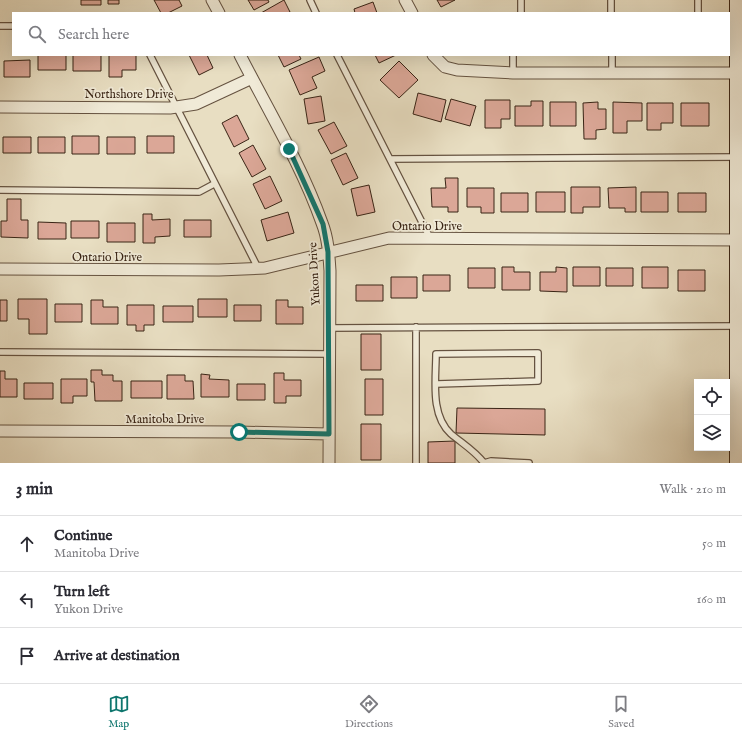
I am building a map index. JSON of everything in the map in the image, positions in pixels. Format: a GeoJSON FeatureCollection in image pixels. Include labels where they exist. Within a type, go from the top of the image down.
{"type":"FeatureCollection","features":[{"type":"Feature","properties":{"kind":"main road"},"geometry":{"type":"LineString","coordinates":[[738,0],[740,73],[740,326],[738,463]]}},
{"type":"Feature","properties":{"kind":"street"},"geometry":{"type":"LineString","coordinates":[[212,0],[218,12]]}},
{"type":"Feature","properties":{"kind":"street"},"geometry":{"type":"LineString","coordinates":[[405,0],[411,12]]}},
{"type":"Feature","properties":{"kind":"street","name":"Yukon Drive"},"geometry":{"type":"LineString","coordinates":[[241,56],[289,149],[323,224],[328,252],[330,328],[329,463]]}},
{"type":"Feature","properties":{"kind":"street"},"geometry":{"type":"LineString","coordinates":[[434,56],[445,67],[457,70],[513,73],[740,73]]}},
{"type":"Feature","properties":{"kind":"street","name":"Northshore Drive"},"geometry":{"type":"LineString","coordinates":[[0,106],[177,107],[196,104],[252,78]]}},
{"type":"Feature","properties":{"kind":"street","name":"Ontario Drive"},"geometry":{"type":"LineString","coordinates":[[0,269],[219,270],[258,268],[389,238],[740,240]]}},
{"type":"Feature","properties":{"kind":"street","name":"Manitoba Drive"},"geometry":{"type":"LineString","coordinates":[[0,431],[329,434]]}},
{"type":"Feature","properties":{"kind":"lane"},"geometry":{"type":"LineString","coordinates":[[310,0],[316,12]]}},
{"type":"Feature","properties":{"kind":"lane"},"geometry":{"type":"LineString","coordinates":[[521,0],[521,12]]}},
{"type":"Feature","properties":{"kind":"lane"},"geometry":{"type":"LineString","coordinates":[[611,0],[611,12]]}},
{"type":"Feature","properties":{"kind":"lane"},"geometry":{"type":"LineString","coordinates":[[698,0],[698,12]]}},
{"type":"Feature","properties":{"kind":"lane"},"geometry":{"type":"LineString","coordinates":[[0,26],[12,26]]}},
{"type":"Feature","properties":{"kind":"lane"},"geometry":{"type":"LineString","coordinates":[[151,56],[214,184],[258,268]]}},
{"type":"Feature","properties":{"kind":"lane"},"geometry":{"type":"LineString","coordinates":[[338,56],[430,238]]}},
{"type":"Feature","properties":{"kind":"lane"},"geometry":{"type":"LineString","coordinates":[[513,56],[513,73]]}},
{"type":"Feature","properties":{"kind":"lane"},"geometry":{"type":"LineString","coordinates":[[612,56],[612,73]]}},
{"type":"Feature","properties":{"kind":"lane"},"geometry":{"type":"LineString","coordinates":[[390,159],[740,157]]}},
{"type":"Feature","properties":{"kind":"lane"},"geometry":{"type":"LineString","coordinates":[[0,190],[199,192],[214,184]]}},
{"type":"Feature","properties":{"kind":"lane"},"geometry":{"type":"LineString","coordinates":[[330,328],[740,326]]}},
{"type":"Feature","properties":{"kind":"lane"},"geometry":{"type":"LineString","coordinates":[[416,327],[416,463]]}},
{"type":"Feature","properties":{"kind":"lane"},"geometry":{"type":"LineString","coordinates":[[0,352],[329,354]]}},
{"type":"Feature","properties":{"kind":"lane"},"geometry":{"type":"LineString","coordinates":[[436,384],[538,381],[538,353],[436,354],[436,384],[436,406],[442,422],[450,433],[477,454],[484,463],[491,461],[528,463]]}},
{"type":"Feature","properties":{"kind":"building"},"geometry":{"type":"Polygon","coordinates":[[[81,0],[101,0],[101,5],[81,5],[81,0]]]}},
{"type":"Feature","properties":{"kind":"building"},"geometry":{"type":"Polygon","coordinates":[[[108,0],[119,0],[119,4],[108,4],[108,0]]]}},
{"type":"Feature","properties":{"kind":"building"},"geometry":{"type":"Polygon","coordinates":[[[154,0],[179,0],[182,6],[170,12],[160,12],[154,0]]]}},
{"type":"Feature","properties":{"kind":"building"},"geometry":{"type":"Polygon","coordinates":[[[248,0],[268,0],[269,2],[254,10],[248,0]]]}},
{"type":"Feature","properties":{"kind":"building"},"geometry":{"type":"Polygon","coordinates":[[[284,0],[290,12],[263,12],[284,0]]]}},
{"type":"Feature","properties":{"kind":"building"},"geometry":{"type":"Polygon","coordinates":[[[437,0],[455,0],[441,7],[437,0]]]}},
{"type":"Feature","properties":{"kind":"building"},"geometry":{"type":"Polygon","coordinates":[[[373,2],[377,12],[355,12],[354,9],[373,2]]]}},
{"type":"Feature","properties":{"kind":"building"},"geometry":{"type":"Polygon","coordinates":[[[38,56],[66,56],[66,70],[38,70],[38,56]]]}},
{"type":"Feature","properties":{"kind":"building"},"geometry":{"type":"Polygon","coordinates":[[[73,56],[101,56],[101,71],[73,71],[73,56]]]}},
{"type":"Feature","properties":{"kind":"building"},"geometry":{"type":"Polygon","coordinates":[[[109,56],[136,56],[136,70],[122,70],[122,77],[109,77],[109,56]]]}},
{"type":"Feature","properties":{"kind":"building"},"geometry":{"type":"Polygon","coordinates":[[[190,56],[207,56],[213,68],[199,75],[190,56]]]}},
{"type":"Feature","properties":{"kind":"building"},"geometry":{"type":"Polygon","coordinates":[[[278,56],[300,56],[301,59],[284,67],[278,56]]]}},
{"type":"Feature","properties":{"kind":"building"},"geometry":{"type":"Polygon","coordinates":[[[376,56],[394,56],[379,63],[376,56]]]}},
{"type":"Feature","properties":{"kind":"building"},"geometry":{"type":"Polygon","coordinates":[[[319,57],[325,71],[312,77],[317,88],[300,95],[289,70],[319,57]]]}},
{"type":"Feature","properties":{"kind":"building"},"geometry":{"type":"Polygon","coordinates":[[[30,60],[30,77],[4,77],[4,61],[30,60]]]}},
{"type":"Feature","properties":{"kind":"building"},"geometry":{"type":"Polygon","coordinates":[[[399,61],[418,80],[399,98],[380,80],[399,61]]]}},
{"type":"Feature","properties":{"kind":"building"},"geometry":{"type":"Polygon","coordinates":[[[418,93],[446,100],[441,122],[413,114],[418,93]]]}},
{"type":"Feature","properties":{"kind":"building"},"geometry":{"type":"Polygon","coordinates":[[[321,96],[325,121],[308,124],[304,99],[321,96]]]}},
{"type":"Feature","properties":{"kind":"building"},"geometry":{"type":"Polygon","coordinates":[[[451,99],[476,106],[470,126],[445,119],[451,99]]]}},
{"type":"Feature","properties":{"kind":"building"},"geometry":{"type":"Polygon","coordinates":[[[485,100],[510,100],[510,119],[501,119],[501,128],[485,128],[485,100]]]}},
{"type":"Feature","properties":{"kind":"building"},"geometry":{"type":"Polygon","coordinates":[[[531,101],[543,101],[543,126],[515,126],[515,106],[531,106],[531,101]]]}},
{"type":"Feature","properties":{"kind":"building"},"geometry":{"type":"Polygon","coordinates":[[[550,102],[576,102],[576,126],[550,126],[550,102]]]}},
{"type":"Feature","properties":{"kind":"building"},"geometry":{"type":"Polygon","coordinates":[[[598,102],[598,109],[606,109],[606,129],[596,130],[596,139],[584,139],[583,103],[598,102]]]}},
{"type":"Feature","properties":{"kind":"building"},"geometry":{"type":"Polygon","coordinates":[[[613,102],[642,103],[642,121],[627,121],[627,133],[613,133],[613,102]]]}},
{"type":"Feature","properties":{"kind":"building"},"geometry":{"type":"Polygon","coordinates":[[[647,103],[673,103],[673,123],[661,123],[661,130],[647,130],[647,103]]]}},
{"type":"Feature","properties":{"kind":"building"},"geometry":{"type":"Polygon","coordinates":[[[681,103],[709,103],[709,126],[681,126],[681,103]]]}},
{"type":"Feature","properties":{"kind":"building"},"geometry":{"type":"Polygon","coordinates":[[[237,115],[249,139],[234,147],[222,123],[237,115]]]}},
{"type":"Feature","properties":{"kind":"building"},"geometry":{"type":"Polygon","coordinates":[[[334,122],[347,146],[331,154],[318,130],[334,122]]]}},
{"type":"Feature","properties":{"kind":"building"},"geometry":{"type":"Polygon","coordinates":[[[72,136],[99,136],[99,154],[72,154],[72,136]]]}},
{"type":"Feature","properties":{"kind":"building"},"geometry":{"type":"Polygon","coordinates":[[[147,136],[174,136],[174,153],[147,153],[147,136]]]}},
{"type":"Feature","properties":{"kind":"building"},"geometry":{"type":"Polygon","coordinates":[[[3,137],[31,137],[31,153],[3,153],[3,137]]]}},
{"type":"Feature","properties":{"kind":"building"},"geometry":{"type":"Polygon","coordinates":[[[38,137],[65,137],[65,153],[38,153],[38,137]]]}},
{"type":"Feature","properties":{"kind":"building"},"geometry":{"type":"Polygon","coordinates":[[[107,137],[135,137],[135,154],[107,154],[107,137]]]}},
{"type":"Feature","properties":{"kind":"building"},"geometry":{"type":"Polygon","coordinates":[[[253,145],[266,169],[252,177],[239,153],[253,145]]]}},
{"type":"Feature","properties":{"kind":"building"},"geometry":{"type":"Polygon","coordinates":[[[346,153],[358,178],[343,185],[331,160],[346,153]]]}},
{"type":"Feature","properties":{"kind":"building"},"geometry":{"type":"Polygon","coordinates":[[[270,176],[282,201],[265,209],[253,184],[270,176]]]}},
{"type":"Feature","properties":{"kind":"building"},"geometry":{"type":"Polygon","coordinates":[[[445,178],[458,178],[458,212],[448,212],[448,207],[432,207],[431,188],[446,188],[445,178]]]}},
{"type":"Feature","properties":{"kind":"building"},"geometry":{"type":"Polygon","coordinates":[[[369,185],[375,212],[357,216],[351,189],[369,185]]]}},
{"type":"Feature","properties":{"kind":"building"},"geometry":{"type":"Polygon","coordinates":[[[571,187],[600,187],[600,207],[583,207],[583,213],[571,213],[571,187]]]}},
{"type":"Feature","properties":{"kind":"building"},"geometry":{"type":"Polygon","coordinates":[[[636,187],[636,212],[625,212],[625,208],[609,208],[608,188],[636,187]]]}},
{"type":"Feature","properties":{"kind":"building"},"geometry":{"type":"Polygon","coordinates":[[[467,188],[494,188],[494,213],[481,213],[481,207],[467,207],[467,188]]]}},
{"type":"Feature","properties":{"kind":"building"},"geometry":{"type":"Polygon","coordinates":[[[536,192],[565,192],[565,212],[536,212],[536,192]]]}},
{"type":"Feature","properties":{"kind":"building"},"geometry":{"type":"Polygon","coordinates":[[[641,192],[668,192],[668,212],[641,212],[641,192]]]}},
{"type":"Feature","properties":{"kind":"building"},"geometry":{"type":"Polygon","coordinates":[[[501,193],[528,193],[528,212],[501,212],[501,193]]]}},
{"type":"Feature","properties":{"kind":"building"},"geometry":{"type":"Polygon","coordinates":[[[678,193],[706,193],[706,212],[678,212],[678,193]]]}},
{"type":"Feature","properties":{"kind":"building"},"geometry":{"type":"Polygon","coordinates":[[[7,199],[21,199],[21,220],[28,220],[28,238],[1,237],[1,221],[7,221],[7,199]]]}},
{"type":"Feature","properties":{"kind":"building"},"geometry":{"type":"Polygon","coordinates":[[[288,212],[294,233],[267,241],[261,220],[288,212]]]}},
{"type":"Feature","properties":{"kind":"building"},"geometry":{"type":"Polygon","coordinates":[[[143,214],[152,214],[152,220],[170,219],[170,236],[155,237],[155,243],[143,243],[143,214]]]}},
{"type":"Feature","properties":{"kind":"building"},"geometry":{"type":"Polygon","coordinates":[[[184,220],[211,220],[211,237],[184,237],[184,220]]]}},
{"type":"Feature","properties":{"kind":"building"},"geometry":{"type":"Polygon","coordinates":[[[71,221],[99,221],[99,238],[71,238],[71,221]]]}},
{"type":"Feature","properties":{"kind":"building"},"geometry":{"type":"Polygon","coordinates":[[[38,222],[66,223],[66,239],[38,239],[38,222]]]}},
{"type":"Feature","properties":{"kind":"building"},"geometry":{"type":"Polygon","coordinates":[[[107,223],[135,223],[135,242],[107,242],[107,223]]]}},
{"type":"Feature","properties":{"kind":"building"},"geometry":{"type":"Polygon","coordinates":[[[502,267],[514,267],[514,272],[530,272],[530,290],[502,290],[502,267]]]}},
{"type":"Feature","properties":{"kind":"building"},"geometry":{"type":"Polygon","coordinates":[[[556,267],[567,268],[567,292],[540,291],[540,272],[556,272],[556,267]]]}},
{"type":"Feature","properties":{"kind":"building"},"geometry":{"type":"Polygon","coordinates":[[[573,267],[600,267],[600,286],[573,286],[573,267]]]}},
{"type":"Feature","properties":{"kind":"building"},"geometry":{"type":"Polygon","coordinates":[[[642,267],[668,267],[668,288],[642,288],[642,267]]]}},
{"type":"Feature","properties":{"kind":"building"},"geometry":{"type":"Polygon","coordinates":[[[468,268],[495,268],[495,288],[468,288],[468,268]]]}},
{"type":"Feature","properties":{"kind":"building"},"geometry":{"type":"Polygon","coordinates":[[[606,268],[633,268],[633,286],[606,286],[606,268]]]}},
{"type":"Feature","properties":{"kind":"building"},"geometry":{"type":"Polygon","coordinates":[[[678,270],[705,270],[705,291],[678,291],[678,270]]]}},
{"type":"Feature","properties":{"kind":"building"},"geometry":{"type":"Polygon","coordinates":[[[423,275],[450,275],[450,291],[423,291],[423,275]]]}},
{"type":"Feature","properties":{"kind":"building"},"geometry":{"type":"Polygon","coordinates":[[[391,277],[417,277],[417,298],[391,298],[391,277]]]}},
{"type":"Feature","properties":{"kind":"building"},"geometry":{"type":"Polygon","coordinates":[[[356,285],[383,285],[383,301],[356,301],[356,285]]]}},
{"type":"Feature","properties":{"kind":"building"},"geometry":{"type":"Polygon","coordinates":[[[18,299],[47,299],[47,334],[29,334],[29,319],[18,319],[18,299]]]}},
{"type":"Feature","properties":{"kind":"building"},"geometry":{"type":"Polygon","coordinates":[[[198,299],[227,299],[227,317],[198,317],[198,299]]]}},
{"type":"Feature","properties":{"kind":"building"},"geometry":{"type":"Polygon","coordinates":[[[0,300],[7,300],[7,321],[0,321],[0,300]]]}},
{"type":"Feature","properties":{"kind":"building"},"geometry":{"type":"Polygon","coordinates":[[[91,300],[103,300],[103,307],[118,307],[118,324],[91,324],[91,300]]]}},
{"type":"Feature","properties":{"kind":"building"},"geometry":{"type":"Polygon","coordinates":[[[276,300],[288,300],[288,307],[303,307],[303,324],[276,324],[276,300]]]}},
{"type":"Feature","properties":{"kind":"building"},"geometry":{"type":"Polygon","coordinates":[[[55,304],[82,304],[82,322],[55,322],[55,304]]]}},
{"type":"Feature","properties":{"kind":"building"},"geometry":{"type":"Polygon","coordinates":[[[127,305],[154,305],[154,325],[144,325],[144,331],[136,331],[136,325],[127,325],[127,305]]]}},
{"type":"Feature","properties":{"kind":"building"},"geometry":{"type":"Polygon","coordinates":[[[234,305],[261,305],[261,321],[234,321],[234,305]]]}},
{"type":"Feature","properties":{"kind":"building"},"geometry":{"type":"Polygon","coordinates":[[[163,306],[193,306],[193,322],[163,322],[163,306]]]}},
{"type":"Feature","properties":{"kind":"building"},"geometry":{"type":"Polygon","coordinates":[[[361,334],[381,334],[381,370],[361,370],[361,334]]]}},
{"type":"Feature","properties":{"kind":"building"},"geometry":{"type":"Polygon","coordinates":[[[91,370],[102,370],[102,375],[113,375],[113,381],[122,381],[122,401],[95,401],[94,382],[91,382],[91,370]]]}},
{"type":"Feature","properties":{"kind":"building"},"geometry":{"type":"Polygon","coordinates":[[[0,371],[5,371],[5,379],[17,379],[17,397],[0,397],[0,371]]]}},
{"type":"Feature","properties":{"kind":"building"},"geometry":{"type":"Polygon","coordinates":[[[274,373],[284,373],[284,380],[301,380],[301,396],[286,396],[286,403],[274,403],[274,373]]]}},
{"type":"Feature","properties":{"kind":"building"},"geometry":{"type":"Polygon","coordinates":[[[201,374],[210,375],[209,379],[229,380],[229,397],[201,397],[201,374]]]}},
{"type":"Feature","properties":{"kind":"building"},"geometry":{"type":"Polygon","coordinates":[[[167,375],[185,375],[185,381],[193,381],[194,399],[167,399],[167,375]]]}},
{"type":"Feature","properties":{"kind":"building"},"geometry":{"type":"Polygon","coordinates":[[[61,379],[87,379],[87,396],[73,396],[73,403],[61,403],[61,379]]]}},
{"type":"Feature","properties":{"kind":"building"},"geometry":{"type":"Polygon","coordinates":[[[365,379],[383,379],[383,415],[365,415],[365,379]]]}},
{"type":"Feature","properties":{"kind":"building"},"geometry":{"type":"Polygon","coordinates":[[[131,381],[162,381],[162,398],[131,398],[131,381]]]}},
{"type":"Feature","properties":{"kind":"building"},"geometry":{"type":"Polygon","coordinates":[[[24,383],[53,383],[53,399],[24,399],[24,383]]]}},
{"type":"Feature","properties":{"kind":"building"},"geometry":{"type":"Polygon","coordinates":[[[237,384],[265,384],[265,400],[237,400],[237,384]]]}},
{"type":"Feature","properties":{"kind":"building"},"geometry":{"type":"Polygon","coordinates":[[[457,408],[545,409],[545,435],[456,433],[457,408]]]}},
{"type":"Feature","properties":{"kind":"building"},"geometry":{"type":"Polygon","coordinates":[[[361,424],[381,424],[381,460],[361,460],[361,424]]]}},
{"type":"Feature","properties":{"kind":"building"},"geometry":{"type":"Polygon","coordinates":[[[455,441],[455,463],[428,463],[428,442],[455,441]]]}},
{"type":"Feature","properties":{"kind":"route"},"geometry":{"type":"LineString","coordinates":[[239,432],[329,434],[330,271],[328,252],[323,224],[289,149]]}}]}
